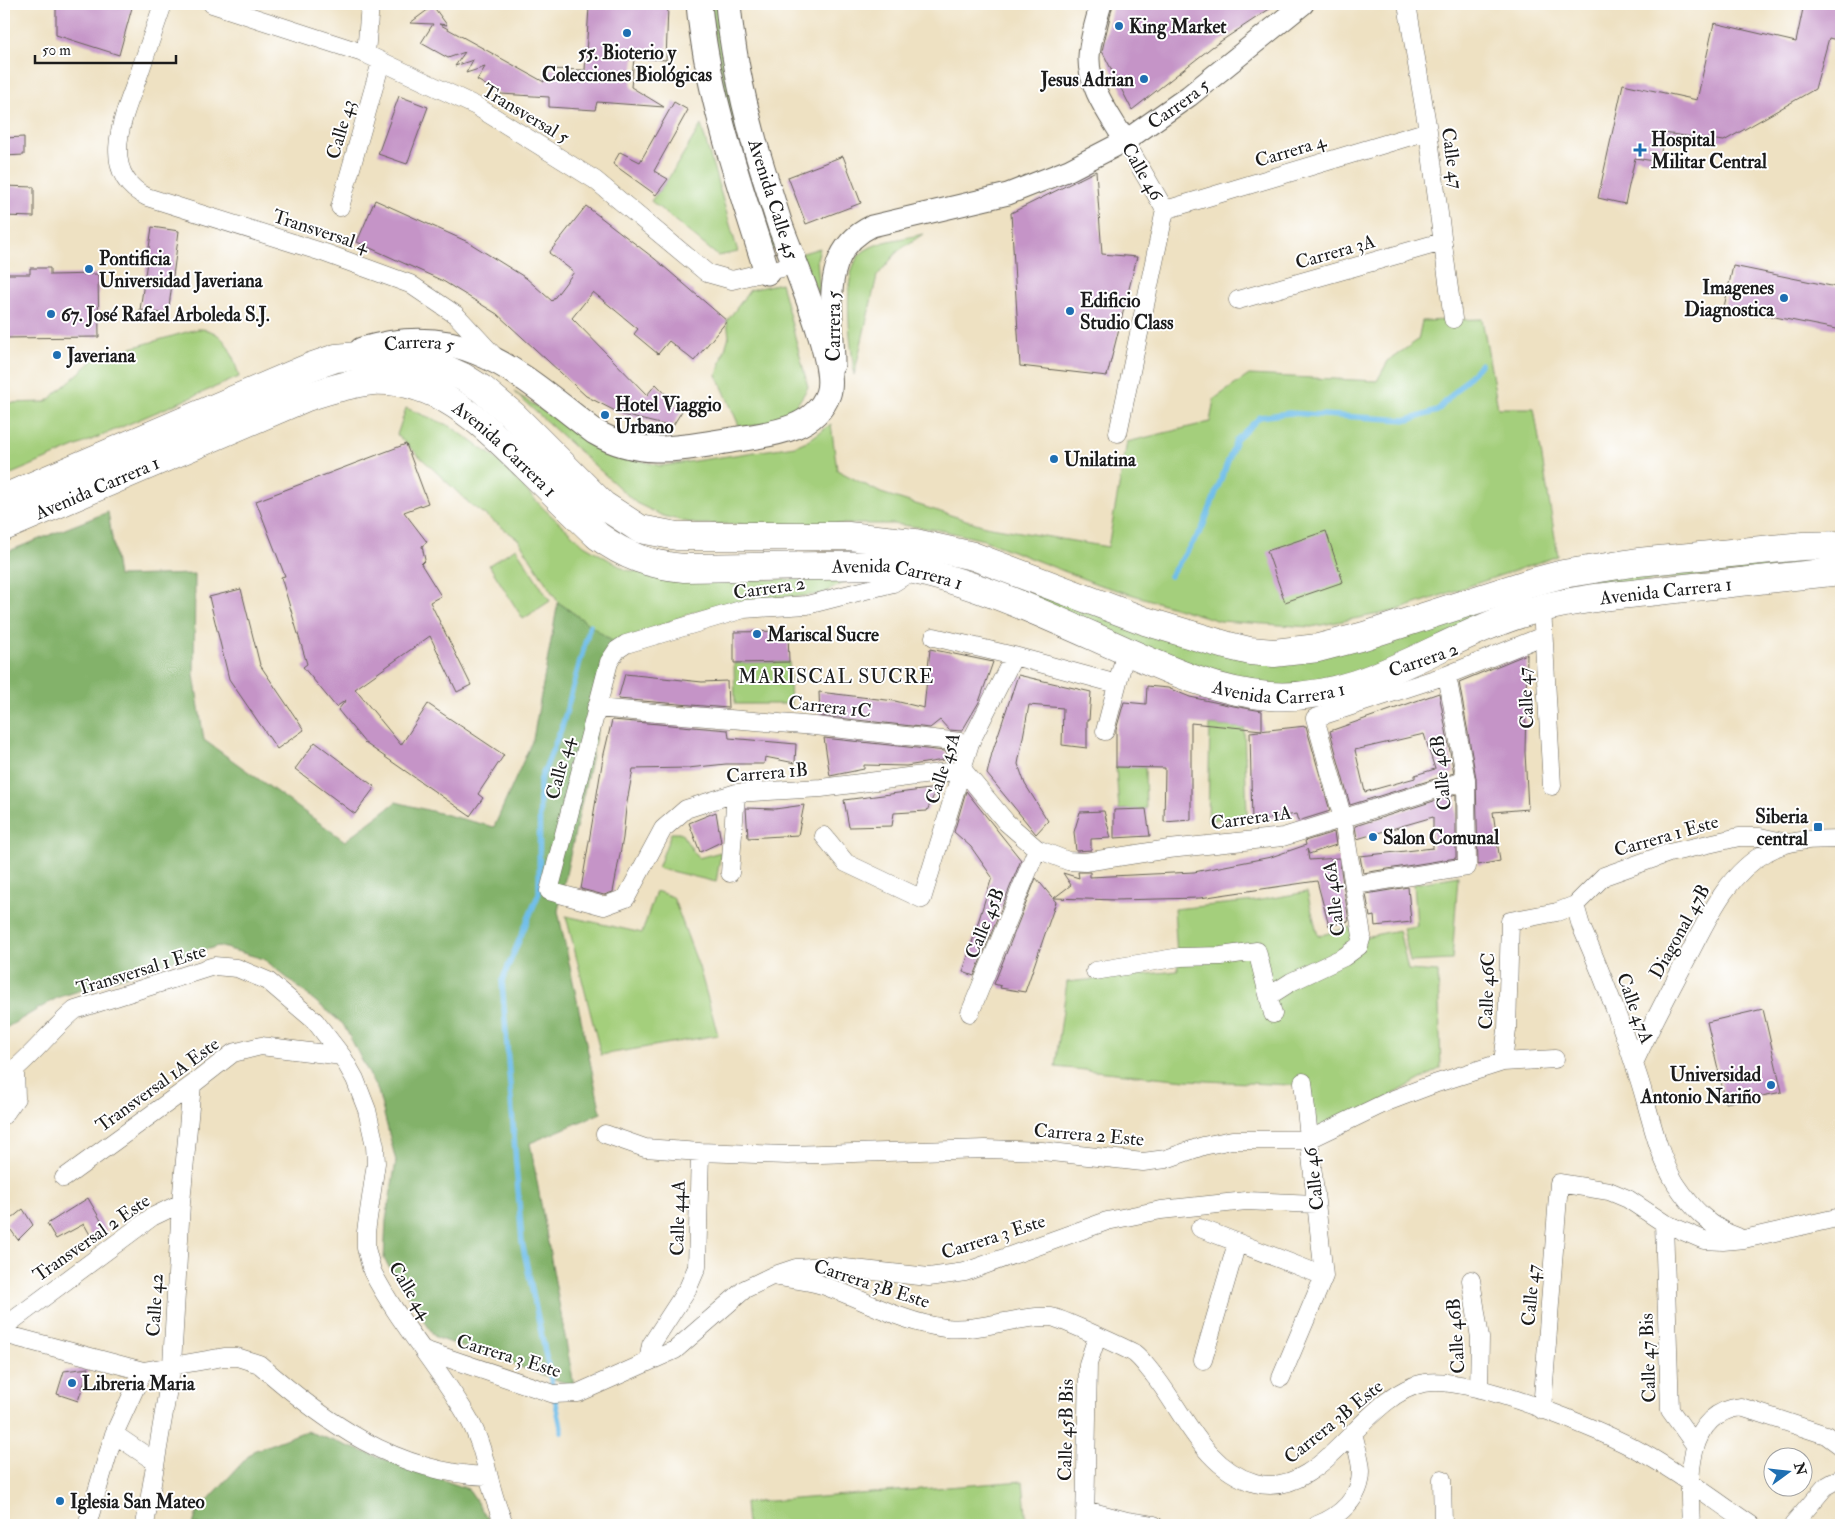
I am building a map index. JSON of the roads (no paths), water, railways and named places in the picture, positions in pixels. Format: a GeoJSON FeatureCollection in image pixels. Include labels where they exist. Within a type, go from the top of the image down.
{"type":"FeatureCollection","features":[{"type":"Feature","properties":{"kind":"main road","name":"Avenida Calle 45"},"geometry":{"type":"LineString","coordinates":[[699,4],[704,42],[718,102],[767,272]]}},
{"type":"Feature","properties":{"kind":"main road","name":"Avenida Calle 45"},"geometry":{"type":"LineString","coordinates":[[728,4],[737,68],[754,141],[828,366],[829,392]]}},
{"type":"Feature","properties":{"kind":"main road","name":"Carrera 5"},"geometry":{"type":"LineString","coordinates":[[336,358],[387,344],[421,341],[466,346],[499,361],[595,432],[619,444],[652,450],[694,446],[788,430],[810,418],[825,402],[829,392]]}},
{"type":"Feature","properties":{"kind":"main road","name":"Avenida Carrera 1"},"geometry":{"type":"LineString","coordinates":[[4,498],[266,385],[336,358],[369,355],[402,357],[441,367],[463,377],[482,389],[513,415],[603,505],[640,529],[677,536],[848,536],[925,545],[973,556],[1145,621],[1250,651],[1274,653],[1318,648],[1364,636],[1529,582],[1563,574],[1638,562],[1803,546],[1841,545]]}},
{"type":"Feature","properties":{"kind":"main road","name":"Avenida Carrera 1"},"geometry":{"type":"LineString","coordinates":[[4,527],[307,397],[329,390],[374,381],[403,384],[431,392],[458,405],[484,425],[598,536],[618,550],[637,559],[660,566],[684,568],[886,565],[914,570],[1014,602],[1198,682],[1236,692],[1269,696],[1299,696],[1359,684],[1492,623],[1542,608],[1633,594],[1841,571]]}},
{"type":"Feature","properties":{"kind":"street","name":"Transversal 4"},"geometry":{"type":"LineString","coordinates":[[164,4],[119,131],[120,166],[129,185],[147,197],[325,253],[410,284],[456,316],[499,361]]}},
{"type":"Feature","properties":{"kind":"street","name":"Transversal 5"},"geometry":{"type":"LineString","coordinates":[[212,4],[373,58],[476,106],[594,180],[707,273],[732,280],[794,265]]}},
{"type":"Feature","properties":{"kind":"street","name":"Calle 43"},"geometry":{"type":"LineString","coordinates":[[340,207],[373,58],[370,4]]}},
{"type":"Feature","properties":{"kind":"street","name":"Calle 46"},"geometry":{"type":"LineString","coordinates":[[1101,4],[1090,45],[1089,58],[1096,92],[1165,210],[1118,433]]}},
{"type":"Feature","properties":{"kind":"street","name":"Carrera 5"},"geometry":{"type":"LineString","coordinates":[[829,392],[833,376],[834,273],[838,257],[847,243],[861,231],[872,226],[1008,194],[1069,170],[1126,141],[1182,102],[1303,4]]}},
{"type":"Feature","properties":{"kind":"street","name":"Calle 47"},"geometry":{"type":"LineString","coordinates":[[1407,4],[1428,131],[1453,319]]}},
{"type":"Feature","properties":{"kind":"street","name":"Carrera 4"},"geometry":{"type":"LineString","coordinates":[[1165,210],[1428,131]]}},
{"type":"Feature","properties":{"kind":"street","name":"Carrera 3A"},"geometry":{"type":"LineString","coordinates":[[1238,300],[1442,242]]}},
{"type":"Feature","properties":{"kind":"street","name":"Carrera 2"},"geometry":{"type":"LineString","coordinates":[[626,644],[744,610],[807,605],[893,584],[914,570]]}},
{"type":"Feature","properties":{"kind":"street","name":"Calle 47"},"geometry":{"type":"LineString","coordinates":[[1542,608],[1552,786]]}},
{"type":"Feature","properties":{"kind":"street","name":"Carrera 2"},"geometry":{"type":"LineString","coordinates":[[1315,718],[1447,675],[1543,636]]}},
{"type":"Feature","properties":{"kind":"street"},"geometry":{"type":"LineString","coordinates":[[934,638],[1014,656],[1117,684]]}},
{"type":"Feature","properties":{"kind":"street","name":"Calle 44"},"geometry":{"type":"LineString","coordinates":[[566,898],[549,891],[609,662],[617,650],[626,644]]}},
{"type":"Feature","properties":{"kind":"street"},"geometry":{"type":"LineString","coordinates":[[1105,731],[1126,651]]}},
{"type":"Feature","properties":{"kind":"street","name":"Calle 45A"},"geometry":{"type":"LineString","coordinates":[[824,836],[846,863],[922,898],[970,743],[1014,656]]}},
{"type":"Feature","properties":{"kind":"street","name":"Calle 46B"},"geometry":{"type":"LineString","coordinates":[[1355,885],[1467,867],[1466,780],[1447,675]]}},
{"type":"Feature","properties":{"kind":"street","name":"Carrera 1C"},"geometry":{"type":"LineString","coordinates":[[596,708],[815,726],[970,743]]}},
{"type":"Feature","properties":{"kind":"street","name":"Calle 46A"},"geometry":{"type":"LineString","coordinates":[[1269,996],[1290,982],[1344,957],[1359,946],[1362,936],[1343,819],[1315,718]]}},
{"type":"Feature","properties":{"kind":"street"},"geometry":{"type":"LineString","coordinates":[[963,770],[1006,822],[1037,849]]}},
{"type":"Feature","properties":{"kind":"street","name":"Carrera 1B"},"geometry":{"type":"LineString","coordinates":[[566,898],[604,906],[626,898],[664,829],[686,809],[736,793],[821,788],[963,770]]}},
{"type":"Feature","properties":{"kind":"street","name":"Carrera 1A"},"geometry":{"type":"LineString","coordinates":[[1037,849],[1068,860],[1085,862],[1169,849],[1283,837],[1466,780]]}},
{"type":"Feature","properties":{"kind":"street"},"geometry":{"type":"LineString","coordinates":[[730,873],[736,793]]}},
{"type":"Feature","properties":{"kind":"street","name":"Carrera 1 Este"},"geometry":{"type":"LineString","coordinates":[[1510,921],[1557,912],[1575,904],[1604,876],[1669,853],[1739,837],[1760,837],[1787,843]]}},
{"type":"Feature","properties":{"kind":"street"},"geometry":{"type":"LineString","coordinates":[[1787,843],[1841,839]]}},
{"type":"Feature","properties":{"kind":"street","name":"Diagonal 47B"},"geometry":{"type":"LineString","coordinates":[[1634,1063],[1646,1035],[1716,902],[1746,866],[1766,852],[1787,843]]}},
{"type":"Feature","properties":{"kind":"street","name":"Calle 45B"},"geometry":{"type":"LineString","coordinates":[[970,1013],[1037,849]]}},
{"type":"Feature","properties":{"kind":"street","name":"Calle 47A"},"geometry":{"type":"LineString","coordinates":[[1575,904],[1581,926],[1634,1063],[1664,1155],[1675,1182],[1699,1213],[1710,1223],[1720,1230],[1744,1238]]}},
{"type":"Feature","properties":{"kind":"street","name":"Calle 46C"},"geometry":{"type":"LineString","coordinates":[[1503,1062],[1507,1030],[1510,921]]}},
{"type":"Feature","properties":{"kind":"street"},"geometry":{"type":"LineString","coordinates":[[1095,971],[1180,957],[1221,956],[1256,951],[1273,1014]]}},
{"type":"Feature","properties":{"kind":"street","name":"Transversal 1 Este"},"geometry":{"type":"LineString","coordinates":[[9,1074],[75,1010],[214,966],[237,968],[268,981],[315,1021],[342,1056]]}},
{"type":"Feature","properties":{"kind":"street","name":"Transversal 1A Este"},"geometry":{"type":"LineString","coordinates":[[64,1178],[233,1053],[248,1048],[274,1046],[342,1056]]}},
{"type":"Feature","properties":{"kind":"street","name":"Calle 44"},"geometry":{"type":"LineString","coordinates":[[342,1056],[355,1079],[367,1110],[375,1146],[376,1163],[366,1232],[366,1248],[378,1282],[473,1426],[482,1450],[497,1510],[505,1525]]}},
{"type":"Feature","properties":{"kind":"street","name":"Carrera 2 Este"},"geometry":{"type":"LineString","coordinates":[[604,1134],[645,1148],[700,1152],[788,1155],[985,1149],[1042,1151],[1143,1162],[1166,1159],[1203,1146],[1232,1140],[1308,1140],[1389,1101],[1434,1084],[1503,1062],[1555,1059]]}},
{"type":"Feature","properties":{"kind":"street"},"geometry":{"type":"LineString","coordinates":[[4,1115],[16,1098],[9,1074]]}},
{"type":"Feature","properties":{"kind":"street","name":"Calle 46"},"geometry":{"type":"LineString","coordinates":[[1303,1082],[1324,1276]]}},
{"type":"Feature","properties":{"kind":"street","name":"Calle 42"},"geometry":{"type":"LineString","coordinates":[[145,1525],[154,1461],[172,1365],[181,1203],[192,1085]]}},
{"type":"Feature","properties":{"kind":"street","name":"Calle 44A"},"geometry":{"type":"LineString","coordinates":[[648,1362],[651,1345],[688,1288],[698,1267],[700,1152]]}},
{"type":"Feature","properties":{"kind":"street","name":"Calle 47"},"geometry":{"type":"LineString","coordinates":[[1542,1410],[1560,1182],[1609,1191],[1628,1199],[1664,1223]]}},
{"type":"Feature","properties":{"kind":"street","name":"Carrera 3 Este"},"geometry":{"type":"LineString","coordinates":[[424,1350],[554,1394],[578,1393],[675,1350],[745,1290],[772,1276],[796,1268],[826,1266],[929,1277],[965,1272],[1107,1221],[1161,1210],[1246,1202],[1316,1204]]}},
{"type":"Feature","properties":{"kind":"street","name":"Transversal 2 Este"},"geometry":{"type":"LineString","coordinates":[[4,1327],[152,1217],[181,1203]]}},
{"type":"Feature","properties":{"kind":"street"},"geometry":{"type":"LineString","coordinates":[[1664,1223],[1704,1240],[1723,1241],[1833,1218]]}},
{"type":"Feature","properties":{"kind":"street","name":"Calle 47 Bis"},"geometry":{"type":"LineString","coordinates":[[1664,1223],[1670,1410],[1695,1445]]}},
{"type":"Feature","properties":{"kind":"street"},"geometry":{"type":"LineString","coordinates":[[1200,1228],[1237,1244],[1324,1276],[1281,1378]]}},
{"type":"Feature","properties":{"kind":"street"},"geometry":{"type":"LineString","coordinates":[[1202,1360],[1237,1244]]}},
{"type":"Feature","properties":{"kind":"street","name":"Carrera 3B Este"},"geometry":{"type":"LineString","coordinates":[[772,1276],[819,1284],[910,1322],[948,1328],[982,1328],[1054,1317],[1136,1354],[1164,1387],[1190,1430],[1216,1460],[1236,1475],[1254,1482],[1273,1486],[1305,1475],[1391,1400],[1414,1386],[1426,1383],[1479,1389],[1501,1394],[1594,1429],[1643,1453],[1751,1525]]}},
{"type":"Feature","properties":{"kind":"street","name":"Calle 46B"},"geometry":{"type":"LineString","coordinates":[[1472,1280],[1480,1338],[1479,1389]]}},
{"type":"Feature","properties":{"kind":"street"},"geometry":{"type":"LineString","coordinates":[[4,1334],[143,1371],[224,1357],[249,1360],[259,1364],[312,1410],[380,1449],[411,1462],[444,1472],[487,1476]]}},
{"type":"Feature","properties":{"kind":"street","name":"Calle 45B Bis"},"geometry":{"type":"LineString","coordinates":[[1085,1518],[1088,1364],[1097,1337]]}},
{"type":"Feature","properties":{"kind":"street"},"geometry":{"type":"LineString","coordinates":[[87,1525],[114,1434],[143,1371]]}},
{"type":"Feature","properties":{"kind":"street"},"geometry":{"type":"LineString","coordinates":[[1691,1525],[1689,1483],[1695,1445],[1712,1419],[1727,1408],[1742,1407],[1826,1435],[1841,1446]]}},
{"type":"Feature","properties":{"kind":"street"},"geometry":{"type":"LineString","coordinates":[[1317,1525],[1330,1520],[1348,1505],[1357,1490],[1361,1470],[1353,1432]]}},
{"type":"Feature","properties":{"kind":"street"},"geometry":{"type":"LineString","coordinates":[[114,1434],[154,1461]]}},
{"type":"Feature","properties":{"kind":"street"},"geometry":{"type":"LineString","coordinates":[[1793,1525],[1825,1487],[1841,1478]]}},
{"type":"Feature","properties":{"kind":"street"},"geometry":{"type":"LineString","coordinates":[[1442,1479],[1443,1525]]}},
{"type":"Feature","properties":{"kind":"street"},"geometry":{"type":"LineString","coordinates":[[1085,1518],[1154,1525]]}},
{"type":"Feature","properties":{"kind":"waterway"},"geometry":{"type":"LineString","coordinates":[[1170,576],[1202,529],[1236,440],[1260,417],[1289,413],[1408,420],[1437,411],[1481,364]]}},
{"type":"Feature","properties":{"kind":"waterway"},"geometry":{"type":"LineString","coordinates":[[562,1432],[522,1242],[502,981],[539,893],[540,781],[562,727],[590,625]]}},
{"type":"Feature","properties":{"kind":"place","name":"King Market"},"geometry":{"type":"Point","coordinates":[1119,26]}},
{"type":"Feature","properties":{"kind":"place","name":"55. Bioterio y Colecciones Biológicas"},"geometry":{"type":"Point","coordinates":[627,33]}},
{"type":"Feature","properties":{"kind":"place","name":"Jesus Adrian"},"geometry":{"type":"Point","coordinates":[1144,79]}},
{"type":"Feature","properties":{"kind":"place","name":"Hospital Militar Central"},"geometry":{"type":"Point","coordinates":[1640,150]}},
{"type":"Feature","properties":{"kind":"place","name":"Pontificia Universidad Javeriana"},"geometry":{"type":"Point","coordinates":[89,269]}},
{"type":"Feature","properties":{"kind":"place","name":"Imagenes Diagnostica"},"geometry":{"type":"Point","coordinates":[1784,298]}},
{"type":"Feature","properties":{"kind":"place","name":"Edificio Studio Class"},"geometry":{"type":"Point","coordinates":[1070,311]}},
{"type":"Feature","properties":{"kind":"place","name":"67. José Rafael Arboleda S.J."},"geometry":{"type":"Point","coordinates":[51,314]}},
{"type":"Feature","properties":{"kind":"place","name":"Javeriana"},"geometry":{"type":"Point","coordinates":[57,355]}},
{"type":"Feature","properties":{"kind":"place","name":"Hotel Viaggio Urbano"},"geometry":{"type":"Point","coordinates":[605,415]}},
{"type":"Feature","properties":{"kind":"place","name":"Unilatina"},"geometry":{"type":"Point","coordinates":[1054,459]}},
{"type":"Feature","properties":{"kind":"place","name":"Mariscal Sucre"},"geometry":{"type":"Point","coordinates":[757,634]}},
{"type":"Feature","properties":{"kind":"place","name":"Siberia central"},"geometry":{"type":"Point","coordinates":[1818,827]}},
{"type":"Feature","properties":{"kind":"place","name":"Salon Comunal"},"geometry":{"type":"Point","coordinates":[1373,837]}},
{"type":"Feature","properties":{"kind":"place","name":"Universidad Antonio Nariño"},"geometry":{"type":"Point","coordinates":[1771,1085]}},
{"type":"Feature","properties":{"kind":"place","name":"Libreria Maria"},"geometry":{"type":"Point","coordinates":[72,1383]}},
{"type":"Feature","properties":{"kind":"place","name":"Iglesia San Mateo"},"geometry":{"type":"Point","coordinates":[60,1501]}},
{"type":"Feature","properties":{"kind":"district","name":"MARISCAL SUCRE"},"geometry":{"type":"Point","coordinates":[836,676]}}]}
